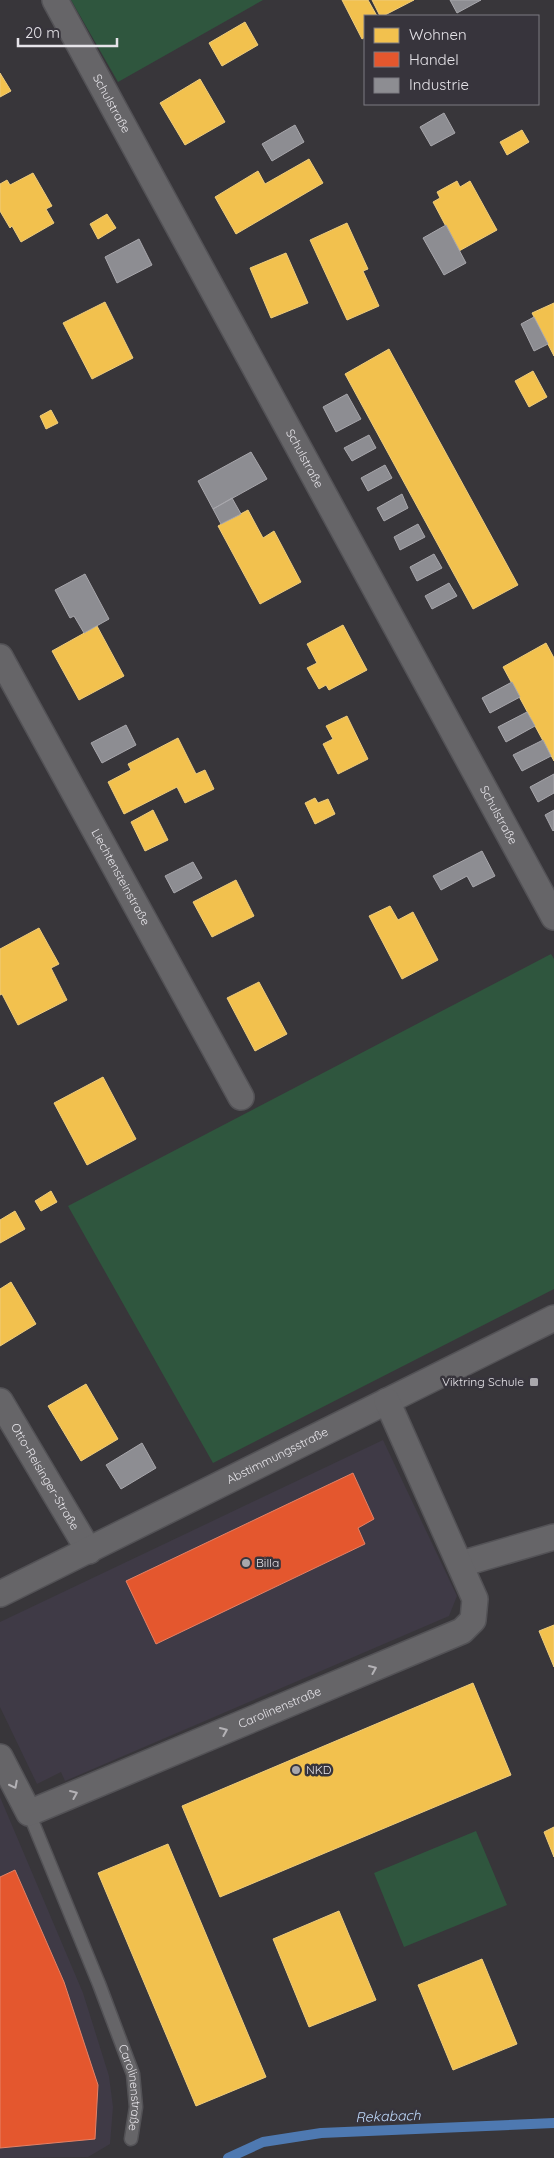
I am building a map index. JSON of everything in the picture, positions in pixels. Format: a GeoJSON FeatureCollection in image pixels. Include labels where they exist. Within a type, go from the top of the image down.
{"type":"FeatureCollection","features":[{"type":"Feature","properties":{"kind":"street","name":"Schulstraße"},"geometry":{"type":"LineString","coordinates":[[55,0],[554,917]]}},
{"type":"Feature","properties":{"kind":"street","name":"Liechtensteinstraße"},"geometry":{"type":"LineString","coordinates":[[0,657],[241,1097]]}},
{"type":"Feature","properties":{"kind":"street","name":"Abstimmungsstraße"},"geometry":{"type":"LineString","coordinates":[[0,1594],[554,1318]]}},
{"type":"Feature","properties":{"kind":"street","name":"Carolinenstraße"},"geometry":{"type":"LineString","coordinates":[[0,1757],[29,1813],[462,1631],[473,1620],[475,1599],[387,1400]]}},
{"type":"Feature","properties":{"kind":"street","name":"Otto-Reisinger-Straße"},"geometry":{"type":"LineString","coordinates":[[0,1401],[89,1551]]}},
{"type":"Feature","properties":{"kind":"street"},"geometry":{"type":"LineString","coordinates":[[461,1564],[554,1537]]}},
{"type":"Feature","properties":{"kind":"lane","name":"Carolinenstraße"},"geometry":{"type":"LineString","coordinates":[[29,1813],[99,1984],[132,2074],[136,2107],[131,2139]]}},
{"type":"Feature","properties":{"kind":"shaded area"},"geometry":{"type":"Polygon","coordinates":[[[383,1440],[457,1596],[449,1616],[65,1781],[61,1772],[37,1784],[0,1707],[0,1622],[383,1440]]]}},
{"type":"Feature","properties":{"kind":"shaded area"},"geometry":{"type":"Polygon","coordinates":[[[0,1797],[83,1993],[109,2076],[113,2107],[110,2144],[88,2157],[0,2158],[0,1797]]]}},
{"type":"Feature","properties":{"kind":"green space"},"geometry":{"type":"Polygon","coordinates":[[[71,0],[263,0],[118,82],[71,0]]]}},
{"type":"Feature","properties":{"kind":"green space"},"geometry":{"type":"Polygon","coordinates":[[[551,954],[554,959],[554,1289],[213,1463],[68,1206],[551,954]]]}},
{"type":"Feature","properties":{"kind":"green space"},"geometry":{"type":"Polygon","coordinates":[[[476,1831],[507,1905],[404,1947],[374,1873],[476,1831]]]}},
{"type":"Feature","properties":{"kind":"building: Wohnen"},"geometry":{"type":"Polygon","coordinates":[[[342,0],[368,0],[376,15],[364,15],[364,38],[362,39],[342,0]]]}},
{"type":"Feature","properties":{"kind":"building: Wohnen"},"geometry":{"type":"Polygon","coordinates":[[[372,0],[414,0],[385,15],[380,15],[372,0]]]}},
{"type":"Feature","properties":{"kind":"building: Wohnen"},"geometry":{"type":"Polygon","coordinates":[[[245,22],[258,45],[222,66],[209,43],[245,22]]]}},
{"type":"Feature","properties":{"kind":"building: Wohnen"},"geometry":{"type":"Polygon","coordinates":[[[0,73],[11,91],[0,97],[0,73]]]}},
{"type":"Feature","properties":{"kind":"building: Wohnen"},"geometry":{"type":"Polygon","coordinates":[[[200,79],[225,122],[185,145],[160,103],[200,79]]]}},
{"type":"Feature","properties":{"kind":"building: Wohnen"},"geometry":{"type":"Polygon","coordinates":[[[522,130],[529,142],[507,155],[500,142],[522,130]]]}},
{"type":"Feature","properties":{"kind":"building: Wohnen"},"geometry":{"type":"Polygon","coordinates":[[[309,159],[323,183],[236,234],[215,197],[258,171],[265,184],[309,159]]]}},
{"type":"Feature","properties":{"kind":"building: Wohnen"},"geometry":{"type":"Polygon","coordinates":[[[33,173],[52,206],[46,209],[54,223],[21,242],[12,226],[10,228],[0,211],[0,184],[7,180],[10,185],[33,173]]]}},
{"type":"Feature","properties":{"kind":"building: Wohnen"},"geometry":{"type":"Polygon","coordinates":[[[457,181],[460,187],[470,181],[497,230],[459,251],[433,202],[440,198],[437,192],[457,181]]]}},
{"type":"Feature","properties":{"kind":"building: Wohnen"},"geometry":{"type":"Polygon","coordinates":[[[107,214],[116,228],[98,239],[90,224],[107,214]]]}},
{"type":"Feature","properties":{"kind":"building: Wohnen"},"geometry":{"type":"Polygon","coordinates":[[[347,223],[368,269],[363,271],[379,306],[347,320],[310,240],[347,223]]]}},
{"type":"Feature","properties":{"kind":"building: Wohnen"},"geometry":{"type":"Polygon","coordinates":[[[286,253],[308,303],[271,318],[250,268],[286,253]]]}},
{"type":"Feature","properties":{"kind":"building: Wohnen"},"geometry":{"type":"Polygon","coordinates":[[[105,302],[133,358],[92,379],[63,323],[105,302]]]}},
{"type":"Feature","properties":{"kind":"building: Wohnen"},"geometry":{"type":"Polygon","coordinates":[[[554,303],[554,356],[532,313],[554,303]]]}},
{"type":"Feature","properties":{"kind":"building: Wohnen"},"geometry":{"type":"Polygon","coordinates":[[[389,349],[518,585],[473,609],[345,374],[389,349]]]}},
{"type":"Feature","properties":{"kind":"building: Wohnen"},"geometry":{"type":"Polygon","coordinates":[[[533,371],[547,397],[529,407],[515,381],[533,371]]]}},
{"type":"Feature","properties":{"kind":"building: Wohnen"},"geometry":{"type":"Polygon","coordinates":[[[51,410],[58,423],[46,429],[40,416],[51,410]]]}},
{"type":"Feature","properties":{"kind":"building: Wohnen"},"geometry":{"type":"Polygon","coordinates":[[[248,510],[263,538],[274,531],[301,582],[260,604],[218,526],[248,510]]]}},
{"type":"Feature","properties":{"kind":"building: Wohnen"},"geometry":{"type":"Polygon","coordinates":[[[343,625],[367,670],[329,690],[326,685],[319,689],[307,668],[317,663],[307,644],[343,625]]]}},
{"type":"Feature","properties":{"kind":"building: Wohnen"},"geometry":{"type":"Polygon","coordinates":[[[97,626],[124,676],[79,700],[52,651],[97,626]]]}},
{"type":"Feature","properties":{"kind":"building: Wohnen"},"geometry":{"type":"Polygon","coordinates":[[[546,643],[554,658],[554,761],[503,667],[546,643]]]}},
{"type":"Feature","properties":{"kind":"building: Wohnen"},"geometry":{"type":"Polygon","coordinates":[[[347,716],[368,759],[338,774],[323,744],[333,739],[326,726],[347,716]]]}},
{"type":"Feature","properties":{"kind":"building: Wohnen"},"geometry":{"type":"Polygon","coordinates":[[[178,738],[196,774],[205,770],[214,789],[185,803],[177,787],[124,814],[108,782],[131,770],[128,764],[178,738]]]}},
{"type":"Feature","properties":{"kind":"building: Wohnen"},"geometry":{"type":"Polygon","coordinates":[[[315,798],[318,803],[328,799],[335,814],[315,824],[305,803],[315,798]]]}},
{"type":"Feature","properties":{"kind":"building: Wohnen"},"geometry":{"type":"Polygon","coordinates":[[[153,810],[168,840],[145,851],[131,822],[153,810]]]}},
{"type":"Feature","properties":{"kind":"building: Wohnen"},"geometry":{"type":"Polygon","coordinates":[[[236,880],[254,916],[212,937],[193,902],[236,880]]]}},
{"type":"Feature","properties":{"kind":"building: Wohnen"},"geometry":{"type":"Polygon","coordinates":[[[390,906],[398,920],[413,912],[438,960],[402,979],[369,916],[390,906]]]}},
{"type":"Feature","properties":{"kind":"building: Wohnen"},"geometry":{"type":"Polygon","coordinates":[[[39,928],[59,964],[51,968],[67,1000],[18,1025],[2,994],[0,995],[0,949],[39,928]]]}},
{"type":"Feature","properties":{"kind":"building: Wohnen"},"geometry":{"type":"Polygon","coordinates":[[[259,982],[287,1034],[255,1051],[227,998],[259,982]]]}},
{"type":"Feature","properties":{"kind":"building: Wohnen"},"geometry":{"type":"Polygon","coordinates":[[[103,1077],[136,1139],[87,1165],[54,1103],[103,1077]]]}},
{"type":"Feature","properties":{"kind":"building: Wohnen"},"geometry":{"type":"Polygon","coordinates":[[[51,1191],[57,1202],[41,1211],[35,1201],[51,1191]]]}},
{"type":"Feature","properties":{"kind":"building: Wohnen"},"geometry":{"type":"Polygon","coordinates":[[[15,1211],[25,1229],[0,1243],[0,1220],[15,1211]]]}},
{"type":"Feature","properties":{"kind":"building: Wohnen"},"geometry":{"type":"Polygon","coordinates":[[[11,1282],[36,1324],[0,1346],[0,1289],[11,1282]]]}},
{"type":"Feature","properties":{"kind":"building: Wohnen"},"geometry":{"type":"Polygon","coordinates":[[[86,1384],[118,1439],[81,1461],[48,1406],[86,1384]]]}},
{"type":"Feature","properties":{"kind":"building: Wohnen"},"geometry":{"type":"Polygon","coordinates":[[[554,1625],[554,1667],[539,1631],[554,1625]]]}},
{"type":"Feature","properties":{"kind":"building: Wohnen"},"geometry":{"type":"Polygon","coordinates":[[[473,1683],[511,1775],[220,1897],[182,1806],[473,1683]]]}},
{"type":"Feature","properties":{"kind":"building: Wohnen"},"geometry":{"type":"Polygon","coordinates":[[[554,1827],[554,1857],[544,1832],[554,1827]]]}},
{"type":"Feature","properties":{"kind":"building: Wohnen"},"geometry":{"type":"Polygon","coordinates":[[[168,1844],[266,2077],[196,2106],[98,1873],[168,1844]]]}},
{"type":"Feature","properties":{"kind":"building: Wohnen"},"geometry":{"type":"Polygon","coordinates":[[[339,1911],[376,2000],[309,2027],[273,1939],[339,1911]]]}},
{"type":"Feature","properties":{"kind":"building: Wohnen"},"geometry":{"type":"Polygon","coordinates":[[[482,1959],[517,2044],[453,2070],[418,1985],[482,1959]]]}},
{"type":"Feature","properties":{"kind":"building: Handel","name":"Billa"},"geometry":{"type":"Polygon","coordinates":[[[353,1473],[374,1519],[358,1528],[365,1544],[156,1644],[126,1581],[353,1473]]]}},
{"type":"Feature","properties":{"kind":"building: Handel"},"geometry":{"type":"Polygon","coordinates":[[[15,1870],[64,1982],[98,2085],[95,2139],[0,2148],[0,1877],[15,1870]]]}},
{"type":"Feature","properties":{"kind":"building: Industrie"},"geometry":{"type":"Polygon","coordinates":[[[450,0],[481,0],[457,13],[450,0]]]}},
{"type":"Feature","properties":{"kind":"building: Industrie"},"geometry":{"type":"Polygon","coordinates":[[[444,113],[455,133],[431,146],[420,127],[444,113]]]}},
{"type":"Feature","properties":{"kind":"building: Industrie"},"geometry":{"type":"Polygon","coordinates":[[[295,125],[304,142],[272,161],[262,144],[295,125]]]}},
{"type":"Feature","properties":{"kind":"building: Industrie"},"geometry":{"type":"Polygon","coordinates":[[[446,225],[466,263],[444,275],[423,238],[446,225]]]}},
{"type":"Feature","properties":{"kind":"building: Industrie"},"geometry":{"type":"Polygon","coordinates":[[[139,239],[152,265],[117,283],[105,257],[139,239]]]}},
{"type":"Feature","properties":{"kind":"building: Industrie"},"geometry":{"type":"Polygon","coordinates":[[[534,317],[548,344],[534,351],[521,324],[534,317]]]}},
{"type":"Feature","properties":{"kind":"building: Industrie"},"geometry":{"type":"Polygon","coordinates":[[[347,394],[361,419],[336,432],[323,407],[347,394]]]}},
{"type":"Feature","properties":{"kind":"building: Industrie"},"geometry":{"type":"Polygon","coordinates":[[[369,435],[376,448],[352,461],[344,448],[369,435]]]}},
{"type":"Feature","properties":{"kind":"building: Industrie"},"geometry":{"type":"Polygon","coordinates":[[[251,452],[267,479],[213,509],[198,481],[251,452]]]}},
{"type":"Feature","properties":{"kind":"building: Industrie"},"geometry":{"type":"Polygon","coordinates":[[[385,465],[392,478],[368,491],[361,478],[385,465]]]}},
{"type":"Feature","properties":{"kind":"building: Industrie"},"geometry":{"type":"Polygon","coordinates":[[[402,494],[408,508],[384,521],[377,508],[402,494]]]}},
{"type":"Feature","properties":{"kind":"building: Industrie"},"geometry":{"type":"Polygon","coordinates":[[[232,498],[241,514],[221,524],[213,509],[232,498]]]}},
{"type":"Feature","properties":{"kind":"building: Industrie"},"geometry":{"type":"Polygon","coordinates":[[[418,524],[425,537],[400,550],[394,537],[418,524]]]}},
{"type":"Feature","properties":{"kind":"building: Industrie"},"geometry":{"type":"Polygon","coordinates":[[[434,554],[442,568],[417,581],[410,567],[434,554]]]}},
{"type":"Feature","properties":{"kind":"building: Industrie"},"geometry":{"type":"Polygon","coordinates":[[[85,574],[109,619],[84,633],[74,616],[70,618],[55,590],[85,574]]]}},
{"type":"Feature","properties":{"kind":"building: Industrie"},"geometry":{"type":"Polygon","coordinates":[[[449,583],[457,596],[432,609],[425,596],[449,583]]]}},
{"type":"Feature","properties":{"kind":"building: Industrie"},"geometry":{"type":"Polygon","coordinates":[[[512,682],[520,697],[490,713],[482,698],[512,682]]]}},
{"type":"Feature","properties":{"kind":"building: Industrie"},"geometry":{"type":"Polygon","coordinates":[[[527,712],[535,726],[506,742],[498,727],[527,712]]]}},
{"type":"Feature","properties":{"kind":"building: Industrie"},"geometry":{"type":"Polygon","coordinates":[[[126,725],[136,745],[102,763],[91,743],[126,725]]]}},
{"type":"Feature","properties":{"kind":"building: Industrie"},"geometry":{"type":"Polygon","coordinates":[[[543,740],[551,756],[522,771],[513,755],[543,740]]]}},
{"type":"Feature","properties":{"kind":"building: Industrie"},"geometry":{"type":"Polygon","coordinates":[[[554,774],[554,793],[538,802],[530,787],[554,774]]]}},
{"type":"Feature","properties":{"kind":"building: Industrie"},"geometry":{"type":"Polygon","coordinates":[[[554,810],[554,830],[553,831],[545,815],[554,810]]]}},
{"type":"Feature","properties":{"kind":"building: Industrie"},"geometry":{"type":"Polygon","coordinates":[[[482,851],[495,876],[473,887],[467,876],[441,890],[433,876],[482,851]]]}},
{"type":"Feature","properties":{"kind":"building: Industrie"},"geometry":{"type":"Polygon","coordinates":[[[193,862],[202,878],[174,893],[165,876],[193,862]]]}},
{"type":"Feature","properties":{"kind":"building: Industrie"},"geometry":{"type":"Polygon","coordinates":[[[142,1443],[156,1468],[121,1489],[106,1465],[142,1443]]]}},
{"type":"Feature","properties":{"kind":"waterway","name":"Rekabach"},"geometry":{"type":"LineString","coordinates":[[228,2158],[263,2142],[321,2133],[554,2123]]}},
{"type":"Feature","properties":{"kind":"place","name":"Viktring Schule"},"geometry":{"type":"Point","coordinates":[534,1382]}},
{"type":"Feature","properties":{"kind":"place","name":"Billa"},"geometry":{"type":"Point","coordinates":[246,1563]}},
{"type":"Feature","properties":{"kind":"place","name":"NKD"},"geometry":{"type":"Point","coordinates":[296,1770]}}]}
